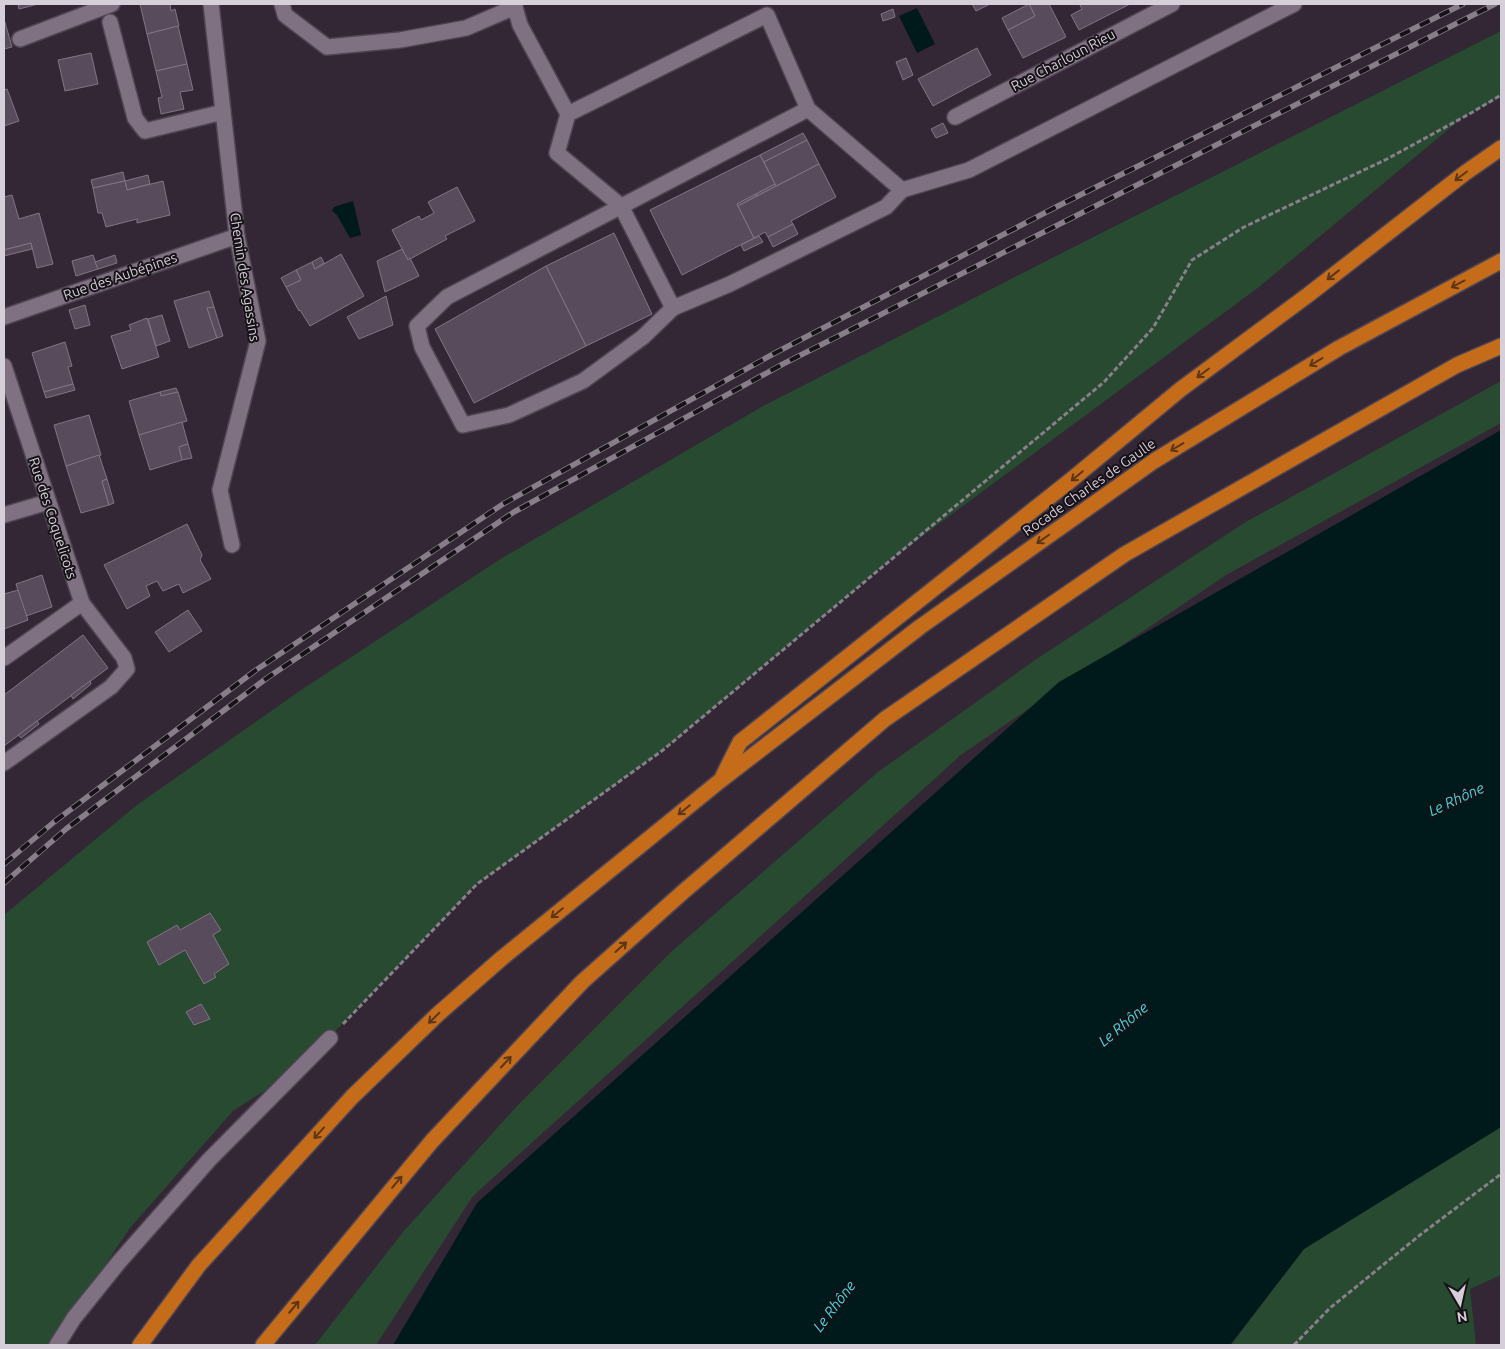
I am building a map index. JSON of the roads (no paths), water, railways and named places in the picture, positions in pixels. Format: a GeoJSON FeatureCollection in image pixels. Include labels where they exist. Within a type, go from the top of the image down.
{"type":"FeatureCollection","features":[{"type":"Feature","properties":{"kind":"highway"},"geometry":{"type":"LineString","coordinates":[[722,780],[740,742],[1063,486],[1180,389],[1308,295],[1464,173],[1501,148]]}},
{"type":"Feature","properties":{"kind":"highway","name":"Rocade Charles de Gaulle"},"geometry":{"type":"LineString","coordinates":[[140,1345],[199,1265],[352,1097],[437,1015],[502,958],[722,780],[920,627],[1154,460],[1339,348],[1501,261]]}},
{"type":"Feature","properties":{"kind":"highway"},"geometry":{"type":"LineString","coordinates":[[263,1345],[432,1140],[582,982],[683,892],[885,719],[1125,554],[1501,340]]}},
{"type":"Feature","properties":{"kind":"highway"},"geometry":{"type":"LineString","coordinates":[[1457,365],[1501,346]]}},
{"type":"Feature","properties":{"kind":"street"},"geometry":{"type":"LineString","coordinates":[[20,39],[112,4]]}},
{"type":"Feature","properties":{"kind":"street","name":"Chemin des Agassins"},"geometry":{"type":"LineString","coordinates":[[210,4],[237,236],[258,341],[220,490],[232,545]]}},
{"type":"Feature","properties":{"kind":"street"},"geometry":{"type":"LineString","coordinates":[[282,4],[285,15],[327,47],[400,40],[466,28],[514,5],[520,25],[568,114],[557,153],[621,206],[673,308]]}},
{"type":"Feature","properties":{"kind":"street","name":"Rue Charloun Rieu"},"geometry":{"type":"LineString","coordinates":[[955,117],[1172,4]]}},
{"type":"Feature","properties":{"kind":"street"},"geometry":{"type":"LineString","coordinates":[[808,109],[447,297],[417,326],[422,347],[463,425],[509,415],[582,381],[643,337],[673,308],[730,284],[886,207],[902,190],[969,170],[1294,4]]}},
{"type":"Feature","properties":{"kind":"street"},"geometry":{"type":"LineString","coordinates":[[568,114],[767,15],[808,109],[902,190]]}},
{"type":"Feature","properties":{"kind":"street"},"geometry":{"type":"LineString","coordinates":[[110,22],[135,118],[145,131],[223,112]]}},
{"type":"Feature","properties":{"kind":"street","name":"Rue des Aubépines"},"geometry":{"type":"LineString","coordinates":[[4,317],[237,236]]}},
{"type":"Feature","properties":{"kind":"street","name":"Rue des Coquelicots"},"geometry":{"type":"LineString","coordinates":[[4,366],[82,603],[124,658],[127,669],[111,687],[4,763]]}},
{"type":"Feature","properties":{"kind":"street"},"geometry":{"type":"LineString","coordinates":[[4,514],[48,502]]}},
{"type":"Feature","properties":{"kind":"street"},"geometry":{"type":"LineString","coordinates":[[4,658],[82,603]]}},
{"type":"Feature","properties":{"kind":"street"},"geometry":{"type":"LineString","coordinates":[[57,1345],[74,1318],[119,1262],[209,1160],[330,1038]]}},
{"type":"Feature","properties":{"kind":"water"},"geometry":{"type":"Polygon","coordinates":[[[917,8],[935,44],[917,53],[899,16],[917,8]]]}},
{"type":"Feature","properties":{"kind":"water"},"geometry":{"type":"Polygon","coordinates":[[[353,201],[361,235],[350,238],[337,215],[332,211],[334,207],[353,201]]]}},
{"type":"Feature","properties":{"kind":"water","name":"Le Rhône"},"geometry":{"type":"Polygon","coordinates":[[[1501,430],[1501,1127],[1304,1249],[1230,1345],[393,1345],[477,1203],[1059,682],[1501,430]]]}},
{"type":"Feature","properties":{"kind":"railway"},"geometry":{"type":"LineString","coordinates":[[4,864],[54,822],[256,670],[503,504],[775,353],[1058,206],[1463,4]]}},
{"type":"Feature","properties":{"kind":"railway"},"geometry":{"type":"LineString","coordinates":[[4,883],[66,829],[267,678],[514,512],[783,364],[1495,4]]}}]}
